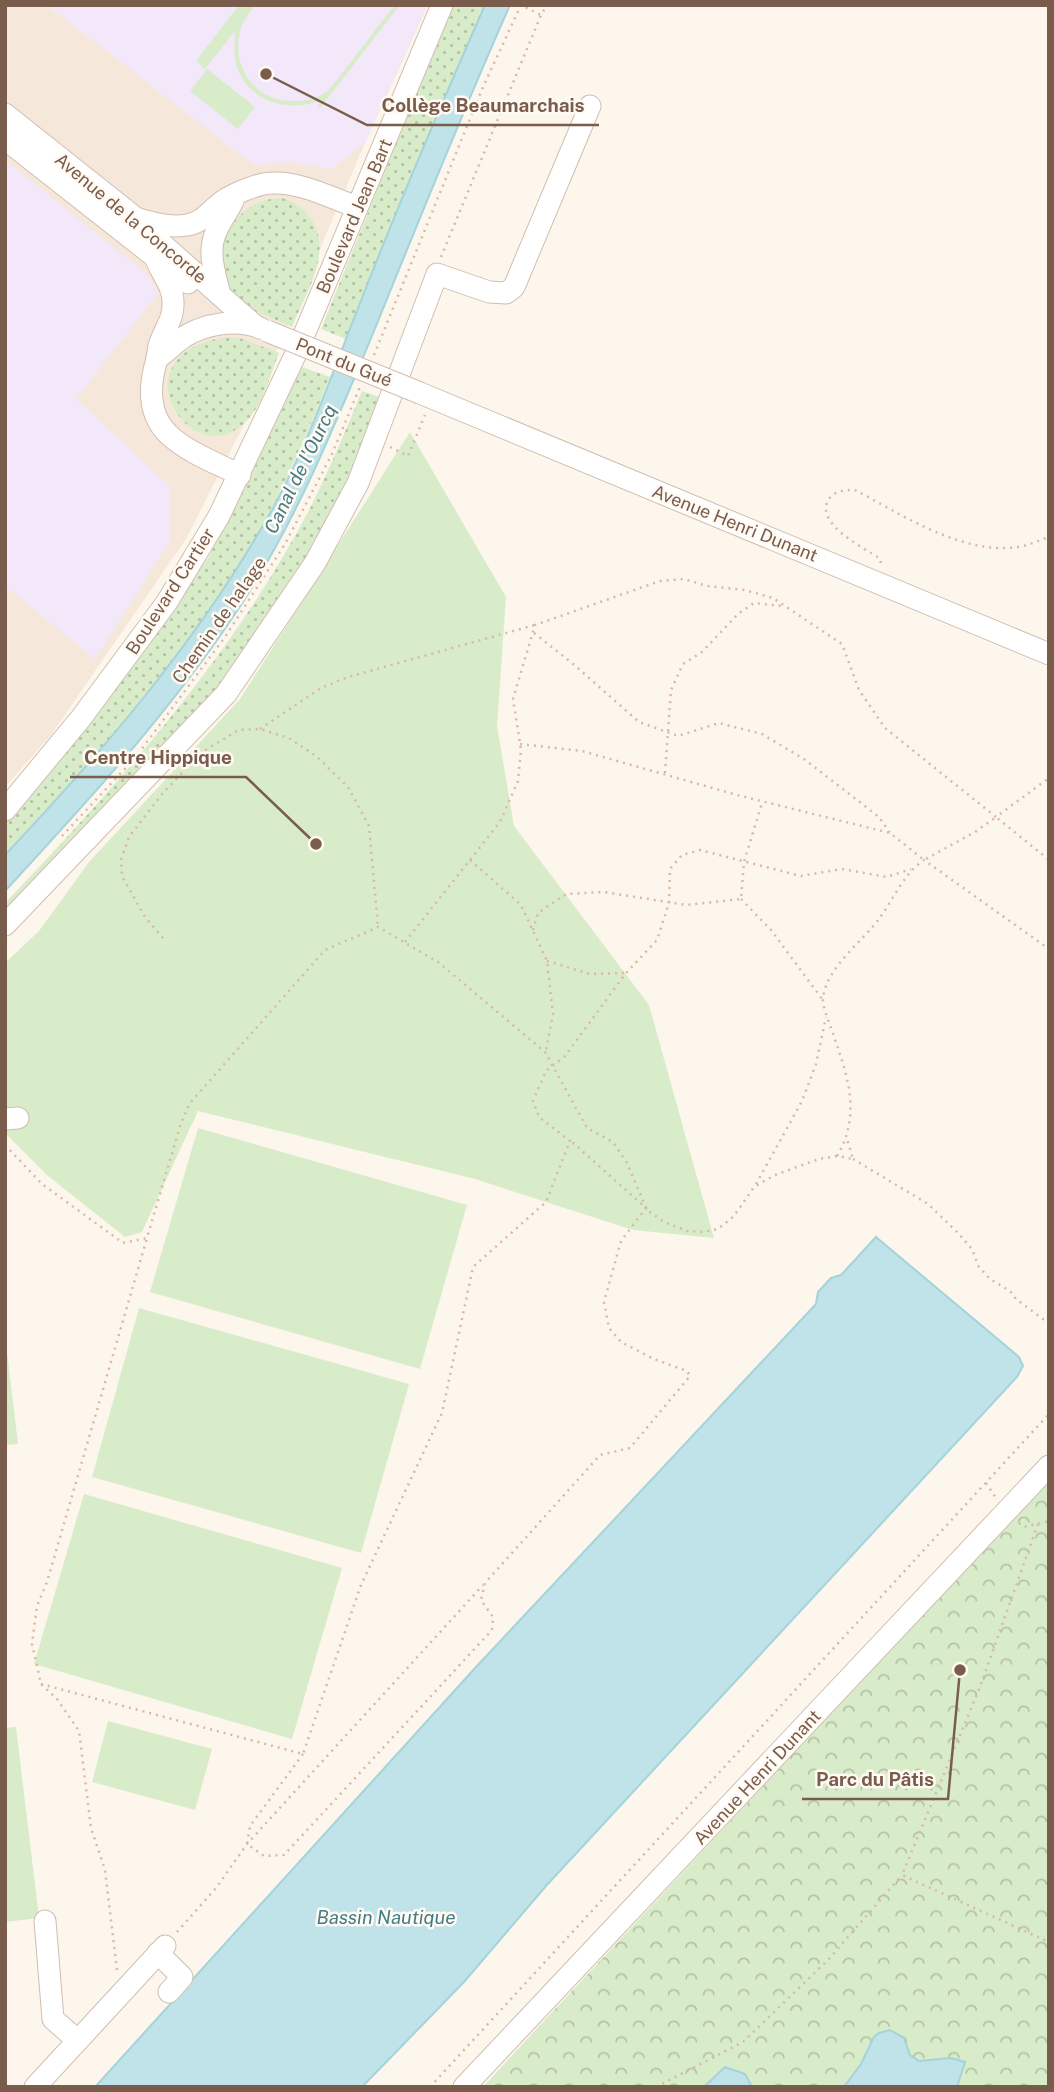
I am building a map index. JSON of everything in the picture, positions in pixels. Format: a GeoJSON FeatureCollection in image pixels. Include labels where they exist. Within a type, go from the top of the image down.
{"type":"FeatureCollection","features":[{"type":"Feature","properties":{"kind":"street","name":"Boulevard Jean Bart"},"geometry":{"type":"LineString","coordinates":[[298,349],[442,5]]}},
{"type":"Feature","properties":{"kind":"street"},"geometry":{"type":"LineString","coordinates":[[5,925],[226,694],[315,563],[358,483],[437,274],[489,292],[506,293],[513,287],[590,106]]}},
{"type":"Feature","properties":{"kind":"street","name":"Avenue de la Concorde"},"geometry":{"type":"LineString","coordinates":[[5,114],[137,219],[253,327]]}},
{"type":"Feature","properties":{"kind":"street","name":"Avenue de la Concorde"},"geometry":{"type":"LineString","coordinates":[[5,139],[156,260],[253,327]]}},
{"type":"Feature","properties":{"kind":"street"},"geometry":{"type":"LineString","coordinates":[[137,219],[162,226],[186,226],[204,219],[219,204],[258,185],[279,183],[357,207]]}},
{"type":"Feature","properties":{"kind":"street"},"geometry":{"type":"LineString","coordinates":[[220,295],[212,260],[213,243],[215,232],[235,196]]}},
{"type":"Feature","properties":{"kind":"street"},"geometry":{"type":"LineString","coordinates":[[156,260],[169,285],[173,304],[172,317],[159,344],[158,358],[152,374],[150,388],[153,409],[159,422],[177,442],[240,475]]}},
{"type":"Feature","properties":{"kind":"street"},"geometry":{"type":"LineString","coordinates":[[158,358],[186,335],[203,327],[253,327]]}},
{"type":"Feature","properties":{"kind":"street","name":"Pont du Gué"},"geometry":{"type":"LineString","coordinates":[[253,327],[424,401]]}},
{"type":"Feature","properties":{"kind":"street","name":"Boulevard Cartier"},"geometry":{"type":"LineString","coordinates":[[5,810],[81,718],[167,603],[197,556],[240,475],[298,349]]}},
{"type":"Feature","properties":{"kind":"street","name":"Avenue Henri Dunant"},"geometry":{"type":"LineString","coordinates":[[424,401],[878,582],[1049,654]]}},
{"type":"Feature","properties":{"kind":"street","name":"Avenue Henri Dunant"},"geometry":{"type":"LineString","coordinates":[[464,2087],[1049,1466]]}},
{"type":"Feature","properties":{"kind":"street"},"geometry":{"type":"LineString","coordinates":[[45,1921],[54,2020],[77,2040]]}},
{"type":"Feature","properties":{"kind":"street"},"geometry":{"type":"LineString","coordinates":[[32,2084],[162,1950],[183,1977],[169,1992]]}},
{"type":"Feature","properties":{"kind":"path"},"geometry":{"type":"LineString","coordinates":[[373,356],[483,87],[521,5],[541,15]]}},
{"type":"Feature","properties":{"kind":"path"},"geometry":{"type":"LineString","coordinates":[[437,274],[438,264],[547,5]]}},
{"type":"Feature","properties":{"kind":"path","name":"Chemin de halage"},"geometry":{"type":"LineString","coordinates":[[61,838],[135,758],[225,637],[285,544],[332,454],[363,381]]}},
{"type":"Feature","properties":{"kind":"path"},"geometry":{"type":"LineString","coordinates":[[408,456],[424,401]]}},
{"type":"Feature","properties":{"kind":"path"},"geometry":{"type":"LineString","coordinates":[[878,582],[883,570],[879,558],[845,536],[828,518],[828,500],[836,493],[855,490],[948,538],[966,543],[1022,547],[1049,537]]}},
{"type":"Feature","properties":{"kind":"path"},"geometry":{"type":"LineString","coordinates":[[260,729],[321,688],[348,677],[535,625],[660,581],[684,579],[772,598],[842,644],[859,690],[885,728],[1049,860]]}},
{"type":"Feature","properties":{"kind":"path"},"geometry":{"type":"LineString","coordinates":[[665,774],[671,690],[682,664],[702,652],[738,614],[754,603],[785,606]]}},
{"type":"Feature","properties":{"kind":"path"},"geometry":{"type":"LineString","coordinates":[[405,942],[500,822],[518,781],[520,744],[513,699],[535,625]]}},
{"type":"Feature","properties":{"kind":"path"},"geometry":{"type":"LineString","coordinates":[[533,632],[639,722],[678,736],[719,723],[762,734],[804,758],[879,817],[890,833],[923,860],[1049,949]]}},
{"type":"Feature","properties":{"kind":"path"},"geometry":{"type":"LineString","coordinates":[[163,938],[145,917],[122,876],[121,860],[129,837],[163,793],[202,751],[239,730],[260,729],[289,738],[316,756],[348,787],[369,826],[378,927]]}},
{"type":"Feature","properties":{"kind":"path"},"geometry":{"type":"LineString","coordinates":[[520,744],[582,751],[763,802],[890,833]]}},
{"type":"Feature","properties":{"kind":"path"},"geometry":{"type":"LineString","coordinates":[[827,1015],[816,1064],[802,1101],[754,1186],[734,1216],[718,1229],[687,1231],[664,1222],[539,1117],[533,1101],[546,1072],[565,1056],[626,973],[657,940],[669,903],[670,869],[682,855],[700,850],[802,876],[842,869],[887,877],[911,869],[975,832],[1049,778]]}},
{"type":"Feature","properties":{"kind":"path"},"geometry":{"type":"LineString","coordinates":[[763,802],[744,862],[741,899],[771,930],[822,999],[848,1075],[850,1101],[847,1139],[853,1159]]}},
{"type":"Feature","properties":{"kind":"path"},"geometry":{"type":"LineString","coordinates":[[470,860],[522,905],[547,961],[553,1014],[545,1052]]}},
{"type":"Feature","properties":{"kind":"path"},"geometry":{"type":"LineString","coordinates":[[822,999],[831,975],[877,921],[911,869]]}},
{"type":"Feature","properties":{"kind":"path"},"geometry":{"type":"LineString","coordinates":[[533,930],[538,913],[566,894],[604,892],[686,905],[741,899]]}},
{"type":"Feature","properties":{"kind":"path"},"geometry":{"type":"LineString","coordinates":[[378,927],[438,962],[545,1052],[587,1128],[613,1142],[627,1163],[646,1208]]}},
{"type":"Feature","properties":{"kind":"path"},"geometry":{"type":"LineString","coordinates":[[120,1994],[105,1870],[91,1828],[79,1731],[57,1699],[41,1684],[32,1644],[37,1606],[47,1582],[181,1123],[190,1103],[325,950],[378,927]]}},
{"type":"Feature","properties":{"kind":"path"},"geometry":{"type":"LineString","coordinates":[[547,961],[590,974],[626,973]]}},
{"type":"Feature","properties":{"kind":"path"},"geometry":{"type":"LineString","coordinates":[[837,1156],[847,1139]]}},
{"type":"Feature","properties":{"kind":"path"},"geometry":{"type":"LineString","coordinates":[[247,1844],[250,1826],[303,1754],[361,1585],[442,1413],[472,1266],[546,1202],[570,1141]]}},
{"type":"Feature","properties":{"kind":"path"},"geometry":{"type":"LineString","coordinates":[[5,1145],[42,1184],[123,1243],[147,1238]]}},
{"type":"Feature","properties":{"kind":"path"},"geometry":{"type":"LineString","coordinates":[[754,1186],[797,1166],[837,1156],[853,1159],[928,1204],[972,1249],[979,1267],[990,1279],[1010,1291],[1016,1299],[1043,1319],[1049,1320]]}},
{"type":"Feature","properties":{"kind":"path"},"geometry":{"type":"LineString","coordinates":[[162,1950],[216,1888],[247,1844],[600,1455],[630,1448],[690,1376],[687,1371],[654,1359],[621,1342],[609,1328],[604,1302],[621,1241],[646,1208]]}},
{"type":"Feature","properties":{"kind":"path"},"geometry":{"type":"LineString","coordinates":[[430,2087],[1049,1414]]}},
{"type":"Feature","properties":{"kind":"path"},"geometry":{"type":"LineString","coordinates":[[1005,1512],[1024,1527],[1049,1521]]}},
{"type":"Feature","properties":{"kind":"path"},"geometry":{"type":"LineString","coordinates":[[656,2087],[743,2042],[828,1960],[902,1875],[980,1687],[1038,1524]]}},
{"type":"Feature","properties":{"kind":"path"},"geometry":{"type":"LineString","coordinates":[[247,1844],[264,1856],[284,1855],[492,1630],[493,1617],[481,1600],[485,1583]]}},
{"type":"Feature","properties":{"kind":"path"},"geometry":{"type":"LineString","coordinates":[[41,1684],[303,1754]]}},
{"type":"Feature","properties":{"kind":"path"},"geometry":{"type":"LineString","coordinates":[[902,1875],[1049,1942]]}},
{"type":"Feature","properties":{"kind":"shaded area"},"geometry":{"type":"Polygon","coordinates":[[[5,5],[428,5],[362,150],[252,409],[186,539],[51,735],[5,787],[5,5]]]}},
{"type":"Feature","properties":{"kind":"shaded area"},"geometry":{"type":"Polygon","coordinates":[[[47,5],[427,5],[365,143],[332,169],[290,162],[254,165],[47,5]]]}},
{"type":"Feature","properties":{"kind":"shaded area"},"geometry":{"type":"Polygon","coordinates":[[[5,160],[148,275],[158,293],[76,399],[170,486],[170,541],[95,659],[5,586],[5,160]]]}},
{"type":"Feature","properties":{"kind":"green space"},"geometry":{"type":"Polygon","coordinates":[[[239,5],[255,5],[242,25],[238,42],[242,67],[248,79],[268,96],[294,101],[313,98],[328,90],[395,5],[400,5],[320,108],[317,106],[321,100],[308,104],[282,105],[259,95],[249,87],[236,64],[235,31],[205,69],[196,61],[239,5]]]}},
{"type":"Feature","properties":{"kind":"green space"},"geometry":{"type":"Polygon","coordinates":[[[452,5],[485,5],[386,236],[346,339],[321,329],[452,5]]]}},
{"type":"Feature","properties":{"kind":"green space"},"geometry":{"type":"Polygon","coordinates":[[[207,69],[255,107],[238,129],[190,91],[207,69]]]}},
{"type":"Feature","properties":{"kind":"green space"},"geometry":{"type":"Polygon","coordinates":[[[281,198],[293,202],[306,212],[316,228],[319,242],[316,271],[292,327],[248,308],[239,300],[222,279],[218,245],[230,227],[251,206],[281,198]]]}},
{"type":"Feature","properties":{"kind":"green space"},"geometry":{"type":"Polygon","coordinates":[[[228,337],[243,339],[279,353],[253,413],[231,432],[209,435],[189,427],[174,410],[168,388],[173,366],[192,348],[228,337]]]}},
{"type":"Feature","properties":{"kind":"green space"},"geometry":{"type":"Polygon","coordinates":[[[302,367],[330,377],[281,490],[237,570],[145,697],[5,855],[5,824],[72,746],[208,558],[244,490],[302,367]]]}},
{"type":"Feature","properties":{"kind":"green space"},"geometry":{"type":"Polygon","coordinates":[[[362,391],[386,399],[350,489],[286,600],[209,702],[5,917],[5,903],[130,766],[208,669],[244,618],[308,512],[362,391]]]}},
{"type":"Feature","properties":{"kind":"green space"},"geometry":{"type":"Polygon","coordinates":[[[410,432],[506,597],[497,726],[514,826],[649,1005],[714,1238],[633,1230],[475,1179],[198,1111],[142,1232],[125,1237],[48,1176],[5,1133],[5,963],[39,931],[89,862],[240,699],[410,432]]]}},
{"type":"Feature","properties":{"kind":"green space"},"geometry":{"type":"Polygon","coordinates":[[[198,1128],[467,1205],[420,1369],[150,1292],[198,1128]]]}},
{"type":"Feature","properties":{"kind":"green space"},"geometry":{"type":"Polygon","coordinates":[[[139,1308],[409,1384],[361,1553],[92,1477],[139,1308]]]}},
{"type":"Feature","properties":{"kind":"green space"},"geometry":{"type":"Polygon","coordinates":[[[5,1335],[18,1444],[5,1445],[5,1335]]]}},
{"type":"Feature","properties":{"kind":"green space"},"geometry":{"type":"Polygon","coordinates":[[[1049,1480],[1049,2087],[483,2087],[516,2051],[1049,1480]]]}},
{"type":"Feature","properties":{"kind":"green space"},"geometry":{"type":"Polygon","coordinates":[[[84,1494],[342,1568],[292,1739],[34,1664],[84,1494]]]}},
{"type":"Feature","properties":{"kind":"green space"},"geometry":{"type":"Polygon","coordinates":[[[108,1721],[212,1749],[195,1810],[92,1782],[108,1721]]]}},
{"type":"Feature","properties":{"kind":"green space"},"geometry":{"type":"Polygon","coordinates":[[[16,1727],[39,1918],[5,1922],[5,1728],[16,1727]]]}},
{"type":"Feature","properties":{"kind":"water","name":"Canal de l'Ourcq"},"geometry":{"type":"Polygon","coordinates":[[[485,5],[510,5],[344,403],[277,544],[237,611],[156,721],[5,891],[5,855],[79,774],[150,690],[215,601],[273,508],[310,429],[408,184],[485,5]]]}},
{"type":"Feature","properties":{"kind":"water","name":"Bassin Nautique"},"geometry":{"type":"Polygon","coordinates":[[[876,1237],[1019,1357],[1023,1366],[1017,1377],[546,1886],[464,1982],[362,2087],[95,2087],[476,1667],[816,1304],[818,1292],[831,1278],[841,1275],[876,1237]]]}},
{"type":"Feature","properties":{"kind":"water"},"geometry":{"type":"Polygon","coordinates":[[[890,2030],[904,2038],[910,2055],[919,2061],[951,2058],[965,2062],[957,2087],[844,2087],[861,2064],[874,2037],[890,2030]]]}},
{"type":"Feature","properties":{"kind":"water"},"geometry":{"type":"Polygon","coordinates":[[[725,2067],[745,2074],[752,2087],[704,2087],[725,2067]]]}},
{"type":"Feature","properties":{"kind":"place","name":"Collège Beaumarchais"},"geometry":{"type":"Point","coordinates":[266,74]}},
{"type":"Feature","properties":{"kind":"place","name":"Centre Hippique"},"geometry":{"type":"Point","coordinates":[316,844]}},
{"type":"Feature","properties":{"kind":"place","name":"Parc du Pâtis"},"geometry":{"type":"Point","coordinates":[960,1670]}}]}
